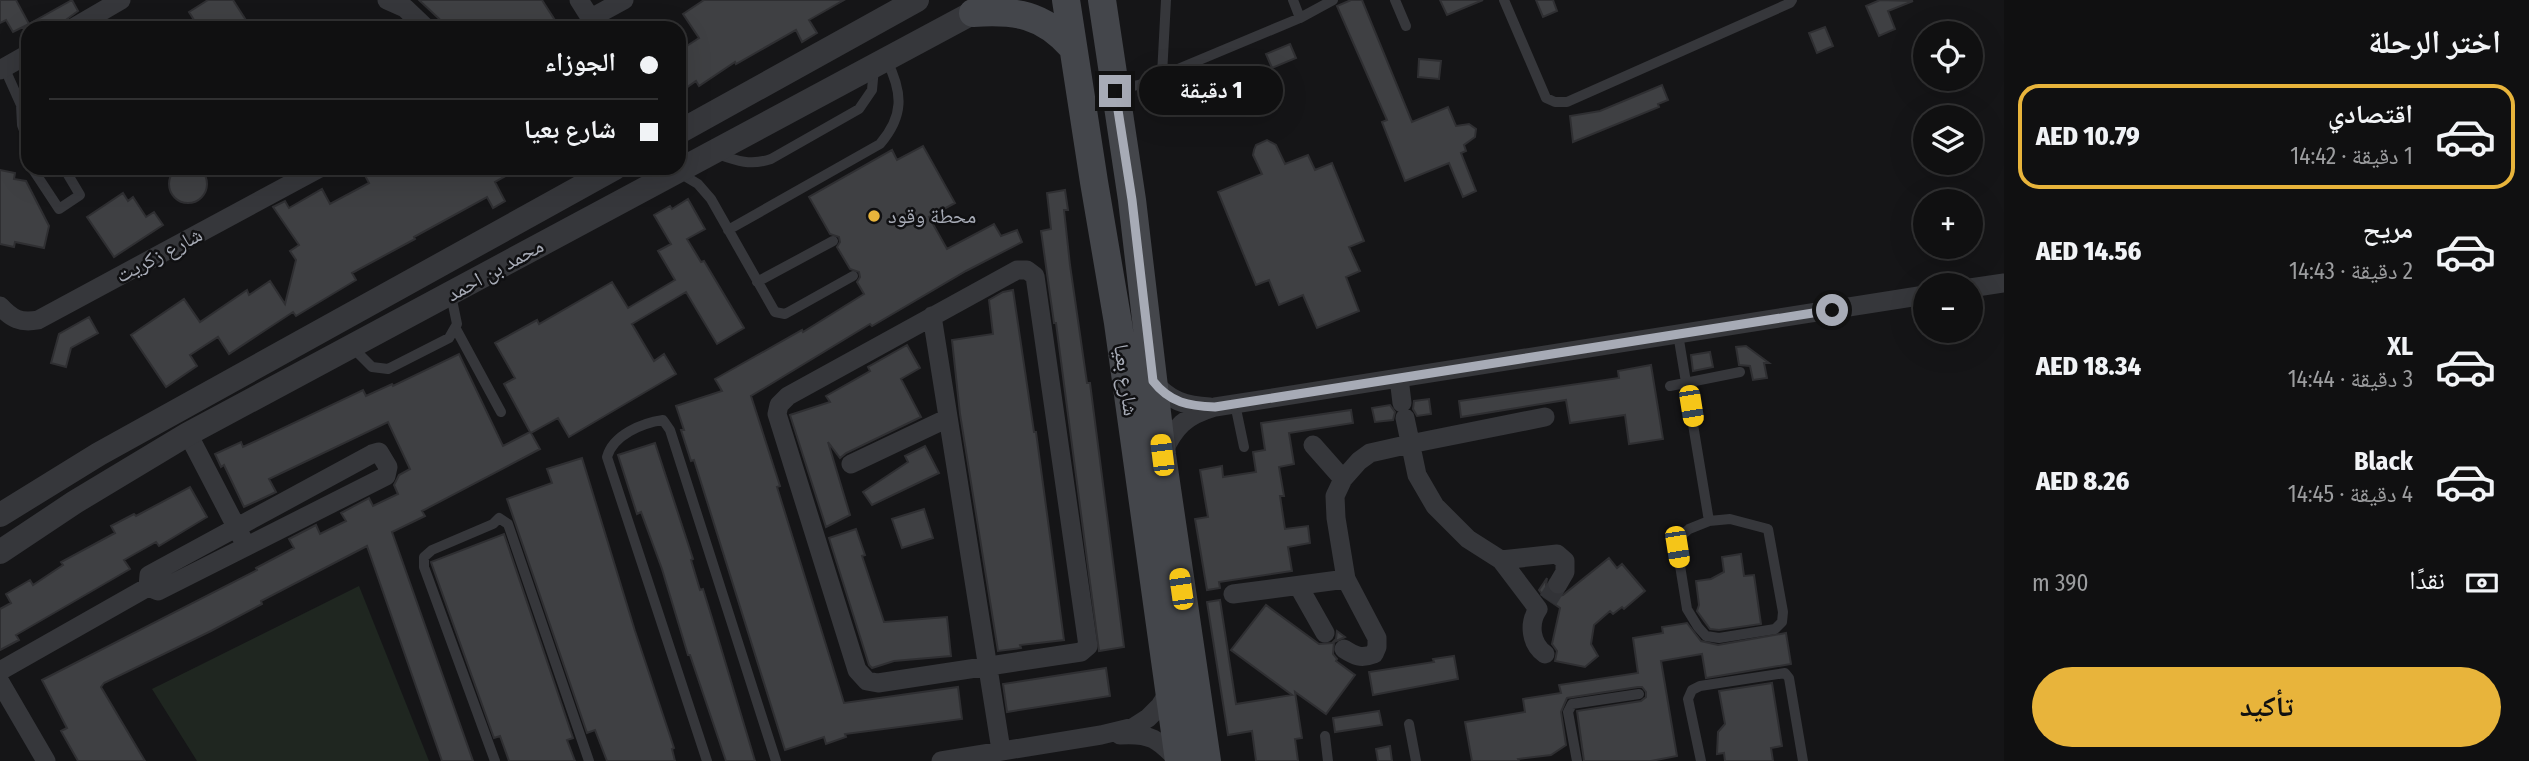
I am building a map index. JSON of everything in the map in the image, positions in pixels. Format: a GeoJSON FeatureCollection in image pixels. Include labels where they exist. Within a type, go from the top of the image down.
{"type":"FeatureCollection","features":[{"type":"Feature","properties":{"kind":"main road","name":"شارع بعيا"},"geometry":{"type":"LineString","coordinates":[[1066,0],[1118,323],[1179,761]]}},
{"type":"Feature","properties":{"kind":"main road","name":"شارع بعيا"},"geometry":{"type":"LineString","coordinates":[[1102,0],[1132,200],[1162,455],[1207,761]]}},
{"type":"Feature","properties":{"kind":"main road"},"geometry":{"type":"LineString","coordinates":[[1114,85],[1117,32],[1124,0]]}},
{"type":"Feature","properties":{"kind":"main road"},"geometry":{"type":"LineString","coordinates":[[985,6],[1039,19],[1058,30],[1072,47]]}},
{"type":"Feature","properties":{"kind":"street"},"geometry":{"type":"LineString","coordinates":[[85,21],[121,0]]}},
{"type":"Feature","properties":{"kind":"street"},"geometry":{"type":"LineString","coordinates":[[387,0],[405,8],[419,21]]}},
{"type":"Feature","properties":{"kind":"street"},"geometry":{"type":"LineString","coordinates":[[579,0],[593,21]]}},
{"type":"Feature","properties":{"kind":"street"},"geometry":{"type":"LineString","coordinates":[[597,21],[624,0]]}},
{"type":"Feature","properties":{"kind":"street"},"geometry":{"type":"LineString","coordinates":[[686,128],[917,0]]}},
{"type":"Feature","properties":{"kind":"street","name":"محمد بن احمد"},"geometry":{"type":"LineString","coordinates":[[686,168],[985,6]]}},
{"type":"Feature","properties":{"kind":"street"},"geometry":{"type":"LineString","coordinates":[[2,69],[21,58]]}},
{"type":"Feature","properties":{"kind":"street"},"geometry":{"type":"LineString","coordinates":[[686,115],[721,109]]}},
{"type":"Feature","properties":{"kind":"street","name":"شارع زكريت"},"geometry":{"type":"LineString","coordinates":[[0,306],[13,319],[23,323],[38,320],[307,175]]}},
{"type":"Feature","properties":{"kind":"street","name":"محمد بن احمد"},"geometry":{"type":"LineString","coordinates":[[2,513],[99,454],[600,175]]}},
{"type":"Feature","properties":{"kind":"street","name":"محمد بن احمد"},"geometry":{"type":"LineString","coordinates":[[0,552],[75,502],[188,434],[672,175]]}},
{"type":"Feature","properties":{"kind":"street"},"geometry":{"type":"LineString","coordinates":[[1017,270],[1027,270],[1035,276],[1088,646],[1082,652],[988,668],[878,683],[867,681],[857,670],[777,414],[779,405],[788,396],[1017,270]]}},
{"type":"Feature","properties":{"kind":"street"},"geometry":{"type":"LineString","coordinates":[[1983,286],[2004,283]]}},
{"type":"Feature","properties":{"kind":"street"},"geometry":{"type":"LineString","coordinates":[[1162,455],[1172,432],[1181,423],[1215,407],[1913,297]]}},
{"type":"Feature","properties":{"kind":"street"},"geometry":{"type":"LineString","coordinates":[[932,316],[1001,750]]}},
{"type":"Feature","properties":{"kind":"street"},"geometry":{"type":"LineString","coordinates":[[1399,378],[1418,475],[1435,506],[1468,539],[1501,560],[1548,598]]}},
{"type":"Feature","properties":{"kind":"street"},"geometry":{"type":"LineString","coordinates":[[1153,381],[1170,398],[1181,404],[1215,407]]}},
{"type":"Feature","properties":{"kind":"street"},"geometry":{"type":"LineString","coordinates":[[1345,649],[1356,656],[1374,654],[1377,638],[1346,579],[1335,507],[1335,496],[1343,479],[1370,453],[1545,417]]}},
{"type":"Feature","properties":{"kind":"street"},"geometry":{"type":"LineString","coordinates":[[851,464],[948,418]]}},
{"type":"Feature","properties":{"kind":"street"},"geometry":{"type":"LineString","coordinates":[[188,434],[241,537]]}},
{"type":"Feature","properties":{"kind":"street"},"geometry":{"type":"LineString","coordinates":[[1313,445],[1343,479]]}},
{"type":"Feature","properties":{"kind":"street"},"geometry":{"type":"LineString","coordinates":[[0,671],[148,587],[158,591],[241,537],[372,454],[379,452],[384,456],[388,467],[386,476],[241,537]]}},
{"type":"Feature","properties":{"kind":"street"},"geometry":{"type":"LineString","coordinates":[[1501,560],[1557,554],[1564,561],[1565,572],[1533,617],[1532,634],[1538,649],[1545,654]]}},
{"type":"Feature","properties":{"kind":"street"},"geometry":{"type":"LineString","coordinates":[[1233,594],[1346,579]]}},
{"type":"Feature","properties":{"kind":"street"},"geometry":{"type":"LineString","coordinates":[[1299,587],[1325,633]]}},
{"type":"Feature","properties":{"kind":"street"},"geometry":{"type":"LineString","coordinates":[[0,682],[46,761]]}},
{"type":"Feature","properties":{"kind":"street"},"geometry":{"type":"LineString","coordinates":[[941,761],[1101,735],[1134,727],[1160,706],[1169,692]]}},
{"type":"Feature","properties":{"kind":"street"},"geometry":{"type":"LineString","coordinates":[[1101,735],[1137,734],[1152,737],[1179,761]]}},
{"type":"Feature","properties":{"kind":"lane"},"geometry":{"type":"LineString","coordinates":[[1163,75],[1166,0]]}},
{"type":"Feature","properties":{"kind":"lane"},"geometry":{"type":"LineString","coordinates":[[1293,0],[1300,18]]}},
{"type":"Feature","properties":{"kind":"lane"},"geometry":{"type":"LineString","coordinates":[[1114,85],[1163,75],[1300,18],[1333,0]]}},
{"type":"Feature","properties":{"kind":"lane"},"geometry":{"type":"LineString","coordinates":[[1395,0],[1406,26]]}},
{"type":"Feature","properties":{"kind":"lane"},"geometry":{"type":"LineString","coordinates":[[1504,0],[1546,97],[1555,102],[1567,102],[1792,0]]}},
{"type":"Feature","properties":{"kind":"lane"},"geometry":{"type":"LineString","coordinates":[[728,230],[882,149],[898,108],[898,88],[880,63]]}},
{"type":"Feature","properties":{"kind":"lane"},"geometry":{"type":"LineString","coordinates":[[2,69],[21,105]]}},
{"type":"Feature","properties":{"kind":"lane"},"geometry":{"type":"LineString","coordinates":[[37,175],[59,209],[80,195],[68,175]]}},
{"type":"Feature","properties":{"kind":"lane"},"geometry":{"type":"LineString","coordinates":[[682,175],[705,191],[772,310],[785,314],[853,276]]}},
{"type":"Feature","properties":{"kind":"lane"},"geometry":{"type":"LineString","coordinates":[[757,282],[834,241]]}},
{"type":"Feature","properties":{"kind":"lane"},"geometry":{"type":"LineString","coordinates":[[451,294],[457,318],[456,330],[501,412]]}},
{"type":"Feature","properties":{"kind":"lane"},"geometry":{"type":"LineString","coordinates":[[351,347],[372,367],[387,369],[449,338],[456,330]]}},
{"type":"Feature","properties":{"kind":"lane"},"geometry":{"type":"LineString","coordinates":[[1678,334],[1709,521]]}},
{"type":"Feature","properties":{"kind":"lane"},"geometry":{"type":"LineString","coordinates":[[1670,386],[1740,372]]}},
{"type":"Feature","properties":{"kind":"lane"},"geometry":{"type":"LineString","coordinates":[[1235,404],[1244,447]]}},
{"type":"Feature","properties":{"kind":"lane"},"geometry":{"type":"LineString","coordinates":[[707,761],[607,457],[610,447],[617,439],[663,420],[670,430],[776,761]]}},
{"type":"Feature","properties":{"kind":"lane"},"geometry":{"type":"LineString","coordinates":[[495,761],[424,566],[425,557],[432,550],[493,524],[499,518],[508,524],[589,761]]}},
{"type":"Feature","properties":{"kind":"lane"},"geometry":{"type":"LineString","coordinates":[[1730,519],[1768,529],[1783,612],[1782,622],[1775,629],[1719,638],[1706,636],[1691,617],[1687,609],[1677,547],[1682,535],[1689,528],[1709,521],[1730,519]]}},
{"type":"Feature","properties":{"kind":"lane"},"geometry":{"type":"LineString","coordinates":[[1701,761],[1688,699],[1692,690],[1700,686],[1785,673],[1789,678],[1802,761]]}},
{"type":"Feature","properties":{"kind":"lane"},"geometry":{"type":"LineString","coordinates":[[1577,761],[1568,712],[1572,704],[1639,694]]}},
{"type":"Feature","properties":{"kind":"lane"},"geometry":{"type":"LineString","coordinates":[[1409,724],[1416,761]]}},
{"type":"Feature","properties":{"kind":"lane"},"geometry":{"type":"LineString","coordinates":[[1325,736],[1328,761]]}},
{"type":"Feature","properties":{"kind":"shaded area"},"geometry":{"type":"Polygon","coordinates":[[[359,586],[429,761],[197,761],[152,689],[359,586]]]}},
{"type":"Feature","properties":{"kind":"building"},"geometry":{"type":"Polygon","coordinates":[[[0,0],[16,0],[27,21],[21,21],[21,28],[13,32],[6,20],[0,23],[0,0]]]}},
{"type":"Feature","properties":{"kind":"building"},"geometry":{"type":"Polygon","coordinates":[[[72,0],[78,11],[64,21],[34,21],[72,0]]]}},
{"type":"Feature","properties":{"kind":"building"},"geometry":{"type":"Polygon","coordinates":[[[208,0],[233,0],[246,21],[195,21],[189,12],[208,0]]]}},
{"type":"Feature","properties":{"kind":"building"},"geometry":{"type":"Polygon","coordinates":[[[419,0],[542,0],[556,21],[442,21],[419,0]]]}},
{"type":"Feature","properties":{"kind":"building"},"geometry":{"type":"Polygon","coordinates":[[[704,0],[844,0],[809,20],[817,33],[802,42],[796,30],[736,64],[735,62],[699,86],[696,81],[686,88],[686,46],[699,38],[683,14],[704,0]]]}},
{"type":"Feature","properties":{"kind":"building"},"geometry":{"type":"Polygon","coordinates":[[[1351,0],[1362,0],[1412,122],[1448,107],[1456,126],[1469,124],[1476,129],[1475,137],[1464,145],[1466,151],[1461,153],[1476,191],[1463,197],[1449,163],[1405,181],[1382,122],[1387,120],[1337,6],[1351,0]]]}},
{"type":"Feature","properties":{"kind":"building"},"geometry":{"type":"Polygon","coordinates":[[[1440,0],[1483,0],[1447,15],[1440,0]]]}},
{"type":"Feature","properties":{"kind":"building"},"geometry":{"type":"Polygon","coordinates":[[[1536,0],[1553,0],[1557,11],[1543,17],[1536,0]]]}},
{"type":"Feature","properties":{"kind":"building"},"geometry":{"type":"Polygon","coordinates":[[[1880,0],[1913,1],[1888,11],[1895,29],[1879,36],[1866,6],[1880,0]]]}},
{"type":"Feature","properties":{"kind":"building"},"geometry":{"type":"Polygon","coordinates":[[[1825,27],[1833,46],[1817,53],[1809,33],[1825,27]]]}},
{"type":"Feature","properties":{"kind":"building"},"geometry":{"type":"Polygon","coordinates":[[[1290,44],[1296,58],[1272,68],[1266,54],[1290,44]]]}},
{"type":"Feature","properties":{"kind":"building"},"geometry":{"type":"Polygon","coordinates":[[[1419,59],[1441,61],[1439,79],[1418,77],[1419,59]]]}},
{"type":"Feature","properties":{"kind":"building"},"geometry":{"type":"Polygon","coordinates":[[[1662,85],[1668,100],[1658,104],[1659,107],[1573,142],[1570,116],[1600,111],[1662,85]]]}},
{"type":"Feature","properties":{"kind":"building"},"geometry":{"type":"Polygon","coordinates":[[[1267,140],[1276,145],[1285,164],[1308,155],[1315,170],[1332,163],[1364,241],[1349,247],[1360,271],[1346,277],[1359,311],[1317,328],[1303,295],[1279,305],[1269,280],[1256,285],[1218,192],[1262,174],[1253,155],[1256,145],[1267,140]]]}},
{"type":"Feature","properties":{"kind":"building"},"geometry":{"type":"Polygon","coordinates":[[[923,146],[955,203],[929,217],[947,249],[994,224],[1001,236],[1017,230],[1022,242],[872,326],[870,324],[751,396],[844,703],[958,687],[962,719],[845,734],[846,737],[826,744],[824,737],[785,750],[694,460],[691,461],[681,430],[684,430],[676,406],[722,391],[715,379],[802,330],[803,332],[864,294],[857,282],[859,272],[850,269],[837,247],[839,237],[830,234],[809,197],[892,150],[897,160],[923,146]]]}},
{"type":"Feature","properties":{"kind":"building"},"geometry":{"type":"Polygon","coordinates":[[[0,170],[15,173],[14,179],[26,181],[49,226],[44,248],[15,242],[14,247],[0,244],[0,170]]]}},
{"type":"Feature","properties":{"kind":"building"},"geometry":{"type":"Polygon","coordinates":[[[172,175],[205,177],[205,191],[195,201],[181,201],[171,191],[169,184],[172,175]]]}},
{"type":"Feature","properties":{"kind":"building"},"geometry":{"type":"Polygon","coordinates":[[[365,175],[508,175],[495,182],[505,201],[493,208],[487,197],[414,237],[415,239],[352,273],[356,280],[296,316],[293,312],[229,354],[218,337],[190,355],[197,366],[166,387],[131,335],[184,299],[200,322],[247,290],[249,295],[270,281],[285,304],[296,260],[290,251],[299,245],[273,207],[285,201],[289,208],[322,189],[330,204],[369,183],[365,175]]]}},
{"type":"Feature","properties":{"kind":"building"},"geometry":{"type":"Polygon","coordinates":[[[1065,190],[1068,210],[1064,210],[1070,265],[1087,383],[1090,383],[1124,647],[1099,651],[1056,323],[1041,231],[1051,229],[1047,193],[1065,190]]]}},
{"type":"Feature","properties":{"kind":"building"},"geometry":{"type":"Polygon","coordinates":[[[123,193],[128,201],[133,197],[146,217],[154,212],[163,225],[114,257],[87,217],[123,193]]]}},
{"type":"Feature","properties":{"kind":"building"},"geometry":{"type":"Polygon","coordinates":[[[688,199],[705,229],[687,239],[701,262],[704,261],[744,328],[717,344],[686,292],[632,324],[654,361],[664,354],[676,374],[569,437],[558,418],[531,433],[540,449],[422,511],[425,516],[392,532],[473,761],[442,761],[367,546],[261,601],[262,604],[211,631],[104,683],[101,687],[145,761],[78,761],[61,731],[67,728],[42,680],[257,570],[256,568],[294,548],[289,539],[316,525],[320,534],[346,521],[341,513],[369,498],[373,506],[398,494],[394,485],[399,475],[410,469],[388,422],[269,479],[276,492],[244,507],[224,465],[221,467],[215,454],[241,442],[243,447],[363,390],[366,396],[392,384],[393,386],[459,354],[503,446],[530,432],[504,384],[515,378],[495,343],[537,320],[539,324],[612,282],[628,308],[675,280],[658,251],[671,244],[654,215],[670,206],[672,209],[688,199]]]}},
{"type":"Feature","properties":{"kind":"building"},"geometry":{"type":"Polygon","coordinates":[[[1013,290],[1036,432],[1064,640],[1020,645],[1021,648],[998,651],[960,414],[952,340],[993,334],[989,300],[1013,290]]]}},
{"type":"Feature","properties":{"kind":"building"},"geometry":{"type":"Polygon","coordinates":[[[89,317],[98,333],[71,348],[66,367],[51,363],[59,334],[89,317]]]}},
{"type":"Feature","properties":{"kind":"building"},"geometry":{"type":"Polygon","coordinates":[[[907,345],[920,368],[901,379],[921,417],[840,458],[828,442],[850,515],[826,527],[790,415],[830,402],[826,396],[870,371],[868,367],[907,345]]]}},
{"type":"Feature","properties":{"kind":"building"},"geometry":{"type":"Polygon","coordinates":[[[1746,346],[1769,363],[1764,363],[1767,378],[1753,380],[1750,366],[1739,365],[1736,347],[1746,346]]]}},
{"type":"Feature","properties":{"kind":"building"},"geometry":{"type":"Polygon","coordinates":[[[1710,352],[1713,367],[1693,371],[1691,355],[1710,352]]]}},
{"type":"Feature","properties":{"kind":"building"},"geometry":{"type":"Polygon","coordinates":[[[1651,365],[1663,439],[1629,444],[1625,415],[1570,423],[1566,400],[1461,417],[1459,401],[1619,378],[1618,371],[1651,365]]]}},
{"type":"Feature","properties":{"kind":"building"},"geometry":{"type":"Polygon","coordinates":[[[1429,399],[1431,414],[1417,416],[1413,409],[1414,401],[1429,399]]]}},
{"type":"Feature","properties":{"kind":"building"},"geometry":{"type":"Polygon","coordinates":[[[1390,405],[1395,412],[1393,420],[1375,422],[1372,408],[1390,405]]]}},
{"type":"Feature","properties":{"kind":"building"},"geometry":{"type":"Polygon","coordinates":[[[1351,410],[1353,423],[1289,433],[1294,464],[1279,467],[1284,496],[1280,496],[1285,529],[1308,526],[1310,543],[1288,547],[1292,571],[1219,582],[1220,588],[1207,590],[1195,519],[1208,517],[1200,470],[1222,466],[1223,477],[1256,472],[1253,452],[1265,450],[1261,423],[1351,410]]]}},
{"type":"Feature","properties":{"kind":"building"},"geometry":{"type":"Polygon","coordinates":[[[655,443],[755,761],[726,761],[688,655],[662,569],[641,512],[637,514],[618,455],[655,443]]]}},
{"type":"Feature","properties":{"kind":"building"},"geometry":{"type":"Polygon","coordinates":[[[925,446],[939,473],[872,505],[863,492],[908,462],[905,456],[925,446]]]}},
{"type":"Feature","properties":{"kind":"building"},"geometry":{"type":"Polygon","coordinates":[[[582,458],[674,748],[675,761],[607,761],[595,730],[587,733],[507,499],[552,483],[547,469],[582,458]]]}},
{"type":"Feature","properties":{"kind":"building"},"geometry":{"type":"Polygon","coordinates":[[[190,487],[207,517],[159,546],[156,542],[124,560],[130,569],[16,635],[19,640],[0,650],[0,609],[11,603],[6,594],[30,580],[33,585],[63,565],[61,562],[115,533],[111,526],[190,487]]]}},
{"type":"Feature","properties":{"kind":"building"},"geometry":{"type":"Polygon","coordinates":[[[924,509],[933,538],[902,548],[892,519],[924,509]]]}},
{"type":"Feature","properties":{"kind":"building"},"geometry":{"type":"Polygon","coordinates":[[[856,529],[884,622],[947,617],[951,656],[894,661],[872,668],[869,665],[829,538],[856,529]]]}},
{"type":"Feature","properties":{"kind":"building"},"geometry":{"type":"Polygon","coordinates":[[[504,534],[573,738],[567,740],[575,761],[509,761],[500,736],[494,738],[431,562],[504,534]]]}},
{"type":"Feature","properties":{"kind":"building"},"geometry":{"type":"Polygon","coordinates":[[[1741,554],[1744,576],[1754,575],[1761,624],[1710,629],[1697,611],[1699,605],[1696,581],[1711,579],[1724,572],[1722,557],[1741,554]]]}},
{"type":"Feature","properties":{"kind":"building"},"geometry":{"type":"Polygon","coordinates":[[[1609,558],[1617,568],[1622,564],[1645,591],[1624,609],[1622,607],[1613,614],[1610,611],[1594,625],[1591,644],[1598,656],[1585,667],[1555,661],[1557,651],[1552,644],[1560,608],[1539,590],[1547,578],[1548,591],[1557,596],[1563,595],[1609,558]]]}},
{"type":"Feature","properties":{"kind":"building"},"geometry":{"type":"Polygon","coordinates":[[[1220,600],[1236,704],[1292,695],[1231,650],[1266,605],[1319,644],[1332,643],[1336,639],[1337,631],[1345,637],[1334,642],[1333,654],[1336,661],[1355,675],[1326,714],[1295,692],[1302,738],[1295,739],[1298,761],[1256,761],[1252,731],[1228,735],[1207,602],[1220,600]]]}},
{"type":"Feature","properties":{"kind":"building"},"geometry":{"type":"Polygon","coordinates":[[[1687,623],[1701,641],[1718,645],[1786,633],[1791,664],[1706,678],[1702,654],[1661,661],[1677,756],[1651,761],[1584,761],[1577,711],[1641,701],[1646,697],[1646,692],[1642,687],[1638,687],[1567,698],[1561,712],[1566,745],[1551,755],[1518,759],[1519,761],[1472,761],[1465,722],[1525,712],[1523,699],[1561,693],[1559,685],[1638,673],[1633,638],[1663,633],[1662,627],[1687,623]]]}},
{"type":"Feature","properties":{"kind":"building"},"geometry":{"type":"Polygon","coordinates":[[[1454,656],[1458,679],[1373,695],[1369,672],[1434,662],[1433,659],[1454,656]]]}},
{"type":"Feature","properties":{"kind":"building"},"geometry":{"type":"Polygon","coordinates":[[[1106,668],[1110,696],[1007,712],[1003,684],[1106,668]]]}},
{"type":"Feature","properties":{"kind":"building"},"geometry":{"type":"Polygon","coordinates":[[[1772,683],[1782,746],[1771,748],[1773,761],[1725,761],[1724,753],[1717,754],[1718,732],[1725,724],[1719,691],[1772,683]]]}},
{"type":"Feature","properties":{"kind":"building"},"geometry":{"type":"Polygon","coordinates":[[[1379,711],[1382,725],[1335,732],[1333,718],[1379,711]]]}},
{"type":"Feature","properties":{"kind":"building"},"geometry":{"type":"Polygon","coordinates":[[[1390,746],[1392,761],[1378,761],[1376,749],[1390,746]]]}},
{"type":"Feature","properties":{"kind":"tunnel"},"geometry":{"type":"LineString","coordinates":[[1548,600],[1558,584]]}},
{"type":"Feature","properties":{"kind":"place","name":"محطة وقود"},"geometry":{"type":"Point","coordinates":[874,216]}},
{"type":"Feature","properties":{"kind":"route"},"geometry":{"type":"LineString","coordinates":[[1115,91],[1132,200],[1153,381],[1170,398],[1181,404],[1215,407],[1832,310]]}}]}
